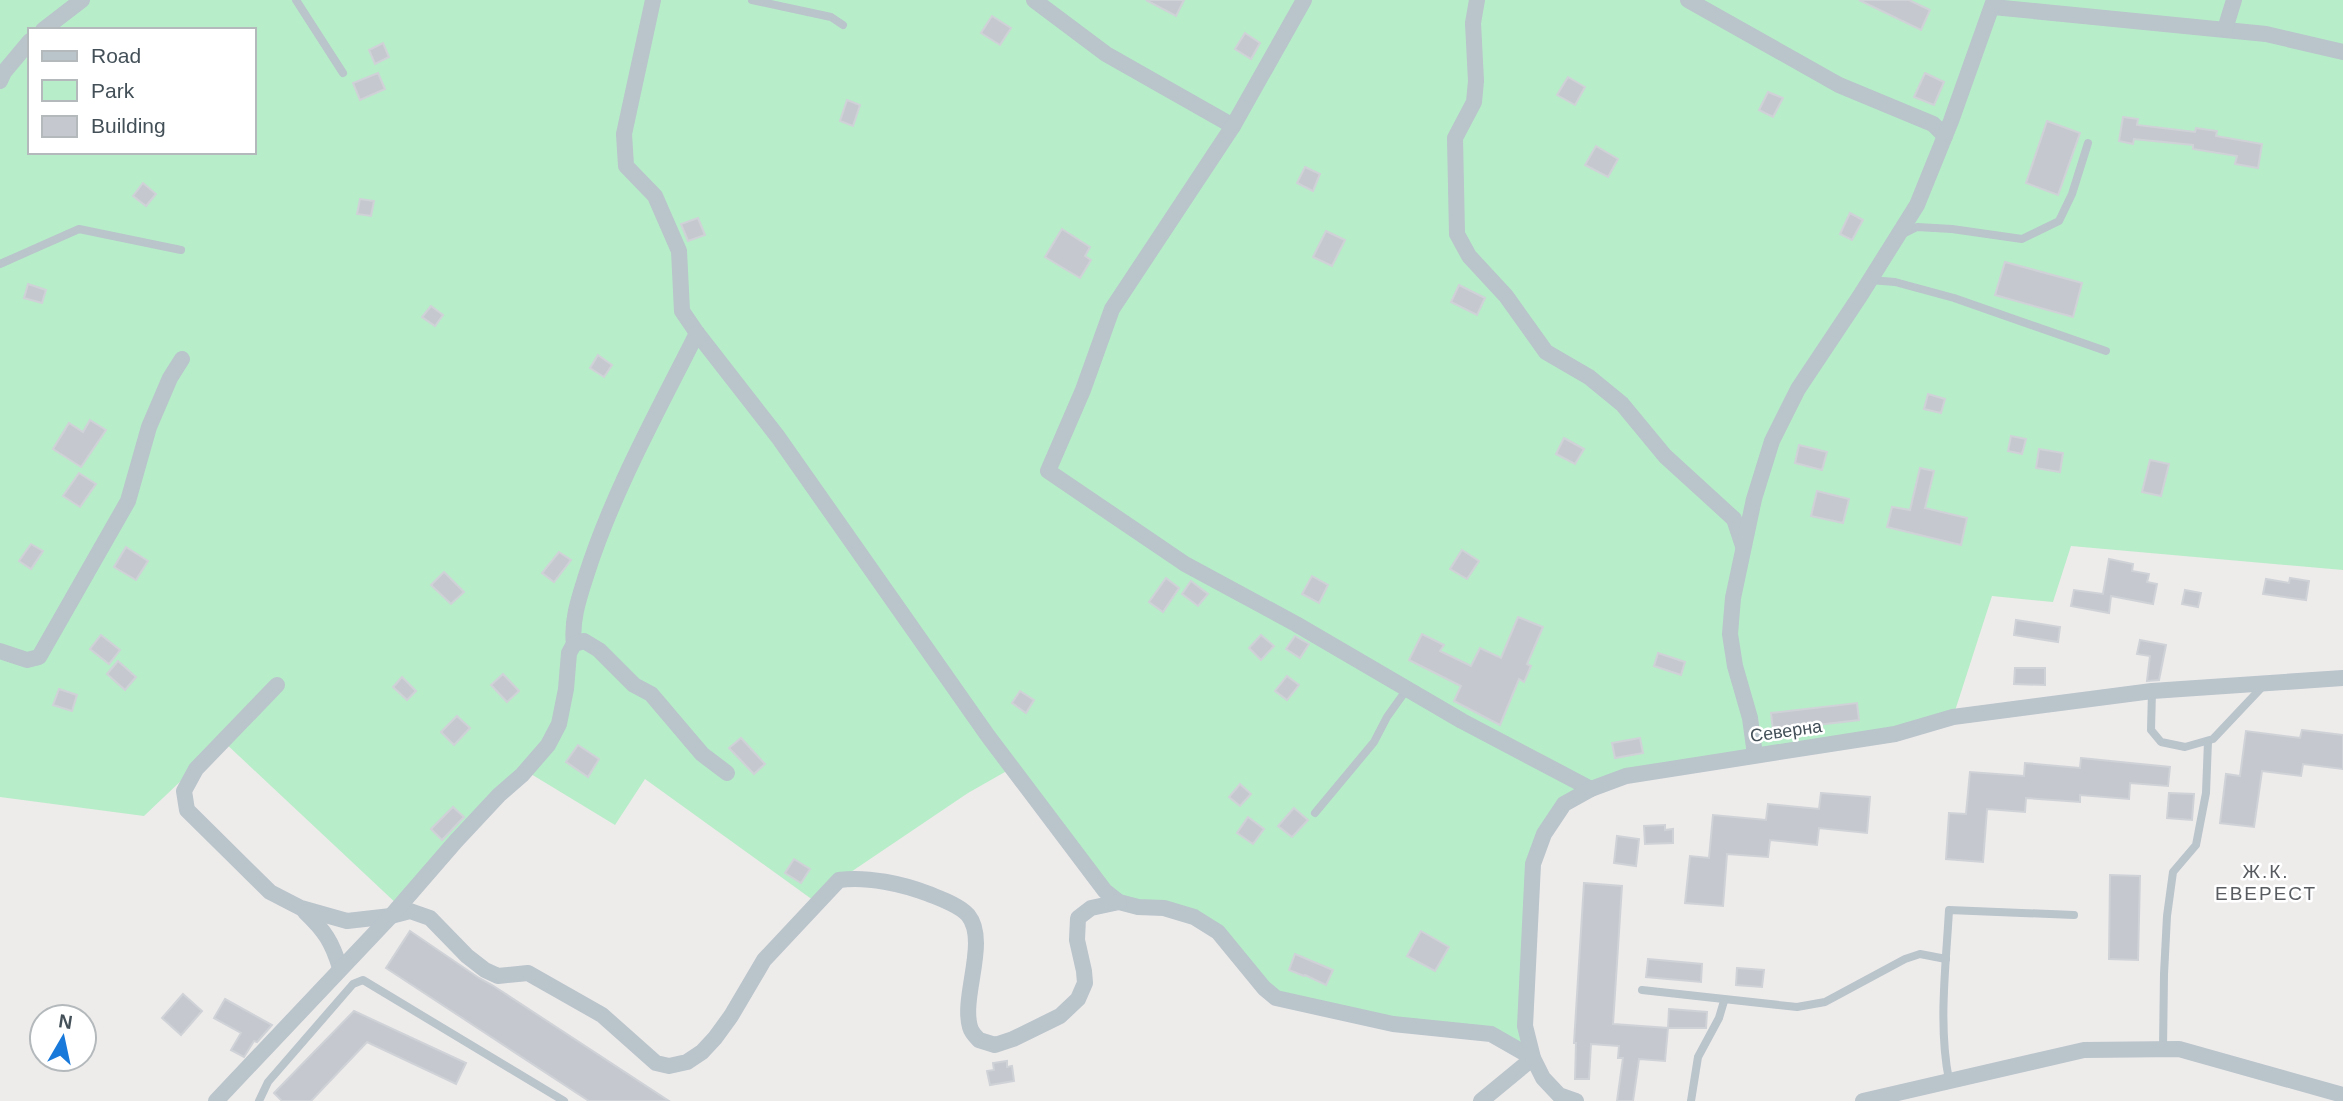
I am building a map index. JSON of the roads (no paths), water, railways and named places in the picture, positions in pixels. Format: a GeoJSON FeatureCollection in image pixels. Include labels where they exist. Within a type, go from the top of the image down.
{"type":"FeatureCollection","features":[{"type":"Feature","properties":{"kind":"street"},"geometry":{"type":"LineString","coordinates":[[46,28],[82,0]]}},
{"type":"Feature","properties":{"kind":"street"},"geometry":{"type":"LineString","coordinates":[[653,0],[624,134],[626,166],[654,196],[679,251],[682,311],[778,437],[996,746],[1105,891],[1119,902],[1138,907],[1164,908],[1194,917],[1218,932],[1257,980],[1276,998],[1393,1024],[1491,1034],[1534,1058],[1481,1101]]}},
{"type":"Feature","properties":{"kind":"street"},"geometry":{"type":"LineString","coordinates":[[1034,0],[1106,54],[1233,126]]}},
{"type":"Feature","properties":{"kind":"street"},"geometry":{"type":"LineString","coordinates":[[1304,0],[1233,126],[1112,309],[1083,390],[1048,471],[1185,564],[1296,624],[1462,721],[1591,789]]}},
{"type":"Feature","properties":{"kind":"street"},"geometry":{"type":"LineString","coordinates":[[1477,0],[1473,23],[1476,81],[1474,102],[1455,138],[1457,234],[1469,256],[1506,296],[1546,352],[1589,377],[1622,404],[1665,456],[1734,519],[1743,549]]}},
{"type":"Feature","properties":{"kind":"street"},"geometry":{"type":"LineString","coordinates":[[1688,0],[1839,85],[1933,124],[1945,136]]}},
{"type":"Feature","properties":{"kind":"street"},"geometry":{"type":"LineString","coordinates":[[2225,29],[2234,0]]}},
{"type":"Feature","properties":{"kind":"street"},"geometry":{"type":"LineString","coordinates":[[1755,755],[1750,718],[1735,667],[1730,634],[1733,598],[1743,549],[1754,499],[1772,441],[1798,389],[1917,205],[1993,3],[2266,34],[2343,52]]}},
{"type":"Feature","properties":{"kind":"street"},"geometry":{"type":"LineString","coordinates":[[0,81],[4,72],[28,43]]}},
{"type":"Feature","properties":{"kind":"street"},"geometry":{"type":"LineString","coordinates":[[216,1101],[548,745],[559,724],[569,653],[574,644],[572,631],[579,598],[596,547],[632,460],[697,333]]}},
{"type":"Feature","properties":{"kind":"street"},"geometry":{"type":"LineString","coordinates":[[0,651],[27,660],[39,657],[128,501],[149,427],[170,378],[182,359]]}},
{"type":"Feature","properties":{"kind":"street"},"geometry":{"type":"LineString","coordinates":[[574,644],[584,641],[599,650],[634,685],[652,694],[702,754],[727,773]]}},
{"type":"Feature","properties":{"kind":"street","name":"Северна"},"geometry":{"type":"LineString","coordinates":[[1576,1101],[1559,1095],[1544,1078],[1534,1058],[1525,1026],[1534,864],[1544,834],[1564,804],[1591,789],[1626,776],[1895,734],[1953,717],[2152,691],[2343,678]]}},
{"type":"Feature","properties":{"kind":"street"},"geometry":{"type":"LineString","coordinates":[[276,685],[196,769],[184,791],[187,810],[270,892],[300,908],[347,921],[410,911],[430,918],[467,956],[485,970],[498,976],[528,973],[602,1015],[656,1063],[669,1066],[687,1062],[702,1052],[732,1016],[764,960],[839,880],[853,878],[920,891],[946,901],[967,914],[976,932],[970,1028],[979,1041],[995,1045],[1060,1016],[1078,999],[1084,983],[1084,971],[1077,940],[1078,918],[1091,908],[1119,902]]}},
{"type":"Feature","properties":{"kind":"street"},"geometry":{"type":"LineString","coordinates":[[300,908],[322,928],[333,946],[340,968]]}},
{"type":"Feature","properties":{"kind":"street"},"geometry":{"type":"LineString","coordinates":[[1863,1101],[2084,1050],[2179,1049],[2343,1095]]}},
{"type":"Feature","properties":{"kind":"lane"},"geometry":{"type":"LineString","coordinates":[[296,0],[342,73]]}},
{"type":"Feature","properties":{"kind":"lane"},"geometry":{"type":"LineString","coordinates":[[752,0],[831,17],[843,25]]}},
{"type":"Feature","properties":{"kind":"lane"},"geometry":{"type":"LineString","coordinates":[[1897,237],[1917,227],[2022,239],[2059,221],[2072,194],[2088,143]]}},
{"type":"Feature","properties":{"kind":"lane"},"geometry":{"type":"LineString","coordinates":[[0,264],[79,229],[181,250]]}},
{"type":"Feature","properties":{"kind":"lane"},"geometry":{"type":"LineString","coordinates":[[1870,280],[1895,282],[1954,298],[2106,351]]}},
{"type":"Feature","properties":{"kind":"lane"},"geometry":{"type":"LineString","coordinates":[[2152,691],[2151,730],[2161,742],[2185,747],[2214,739],[2264,685]]}},
{"type":"Feature","properties":{"kind":"lane"},"geometry":{"type":"LineString","coordinates":[[1315,813],[1374,742],[1387,717],[1407,689]]}},
{"type":"Feature","properties":{"kind":"lane"},"geometry":{"type":"LineString","coordinates":[[2163,1050],[2168,905],[2173,872],[2196,845],[2206,793],[2208,741]]}},
{"type":"Feature","properties":{"kind":"lane"},"geometry":{"type":"LineString","coordinates":[[1949,1080],[1945,1060],[1949,911],[2074,915]]}},
{"type":"Feature","properties":{"kind":"lane"},"geometry":{"type":"LineString","coordinates":[[1642,990],[1797,1007],[1825,1002],[1905,958],[1920,954],[1946,959]]}},
{"type":"Feature","properties":{"kind":"lane"},"geometry":{"type":"LineString","coordinates":[[259,1101],[268,1082],[353,984],[363,979],[564,1101]]}},
{"type":"Feature","properties":{"kind":"lane"},"geometry":{"type":"LineString","coordinates":[[1691,1101],[1698,1057],[1719,1018],[1724,1001]]}},
{"type":"Feature","properties":{"kind":"district","name":"Ж.К. ЕВЕРЕСТ"},"geometry":{"type":"Point","coordinates":[2266,882]}}]}
